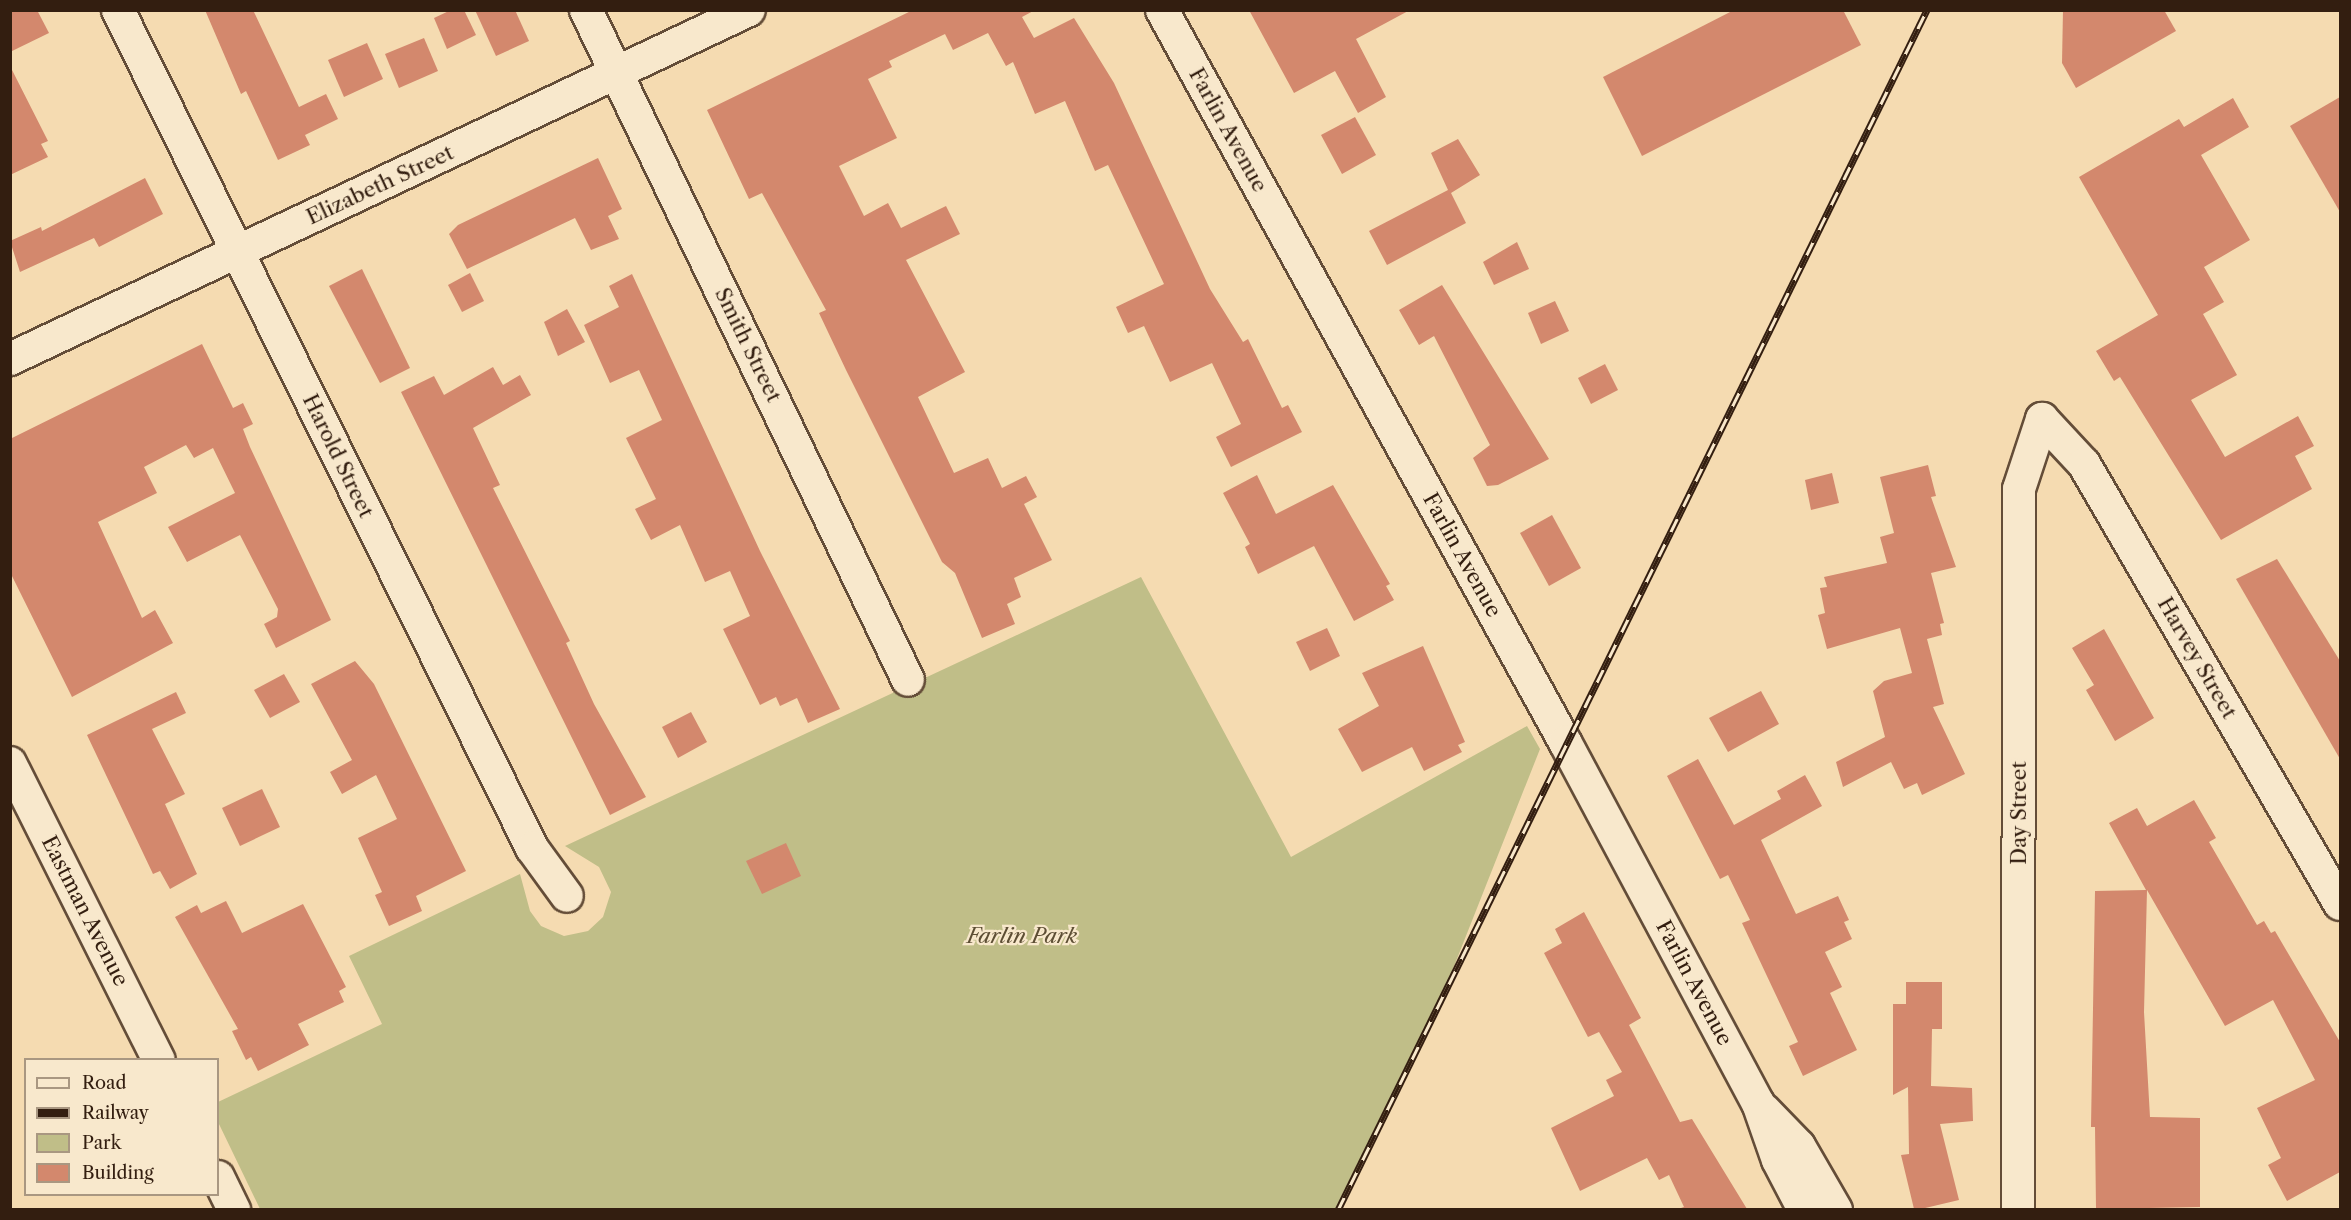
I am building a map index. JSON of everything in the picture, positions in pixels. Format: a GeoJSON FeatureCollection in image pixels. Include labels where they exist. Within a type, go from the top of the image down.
{"type":"FeatureCollection","features":[{"type":"Feature","properties":{"kind":"street","name":"Harold Street"},"geometry":{"type":"LineString","coordinates":[[118,10],[532,848],[567,896]]}},
{"type":"Feature","properties":{"kind":"street","name":"Smith Street"},"geometry":{"type":"LineString","coordinates":[[586,10],[908,680]]}},
{"type":"Feature","properties":{"kind":"street","name":"Elizabeth Street"},"geometry":{"type":"LineString","coordinates":[[10,360],[749,10]]}},
{"type":"Feature","properties":{"kind":"street","name":"Farlin Avenue"},"geometry":{"type":"LineString","coordinates":[[1162,10],[1758,1103],[1778,1160],[1804,1209]]}},
{"type":"Feature","properties":{"kind":"street","name":"Harvey Street"},"geometry":{"type":"LineString","coordinates":[[2042,419],[2084,464],[2340,904]]}},
{"type":"Feature","properties":{"kind":"street","name":"Day Street"},"geometry":{"type":"LineString","coordinates":[[2018,1209],[2019,489],[2042,419]]}},
{"type":"Feature","properties":{"kind":"street","name":"Eastman Avenue"},"geometry":{"type":"LineString","coordinates":[[10,763],[158,1058]]}},
{"type":"Feature","properties":{"kind":"street","name":"Farlin Avenue"},"geometry":{"type":"LineString","coordinates":[[1758,1103],[1799,1146],[1836,1209]]}},
{"type":"Feature","properties":{"kind":"street"},"geometry":{"type":"LineString","coordinates":[[219,1179],[234,1209]]}},
{"type":"Feature","properties":{"kind":"green space","name":"Farlin Park"},"geometry":{"type":"Polygon","coordinates":[[[1141,577],[1291,857],[1527,726],[1540,749],[1445,989],[1338,1209],[260,1209],[219,1124],[219,1102],[382,1024],[349,956],[520,874],[530,911],[541,926],[564,936],[588,931],[603,917],[611,892],[599,867],[565,846],[1141,577]]]}},
{"type":"Feature","properties":{"kind":"building"},"geometry":{"type":"Polygon","coordinates":[[[10,10],[37,10],[49,33],[10,52],[10,10]]]}},
{"type":"Feature","properties":{"kind":"building"},"geometry":{"type":"Polygon","coordinates":[[[205,10],[253,10],[299,107],[326,94],[338,119],[305,135],[310,145],[278,160],[246,91],[241,94],[205,10]]]}},
{"type":"Feature","properties":{"kind":"building"},"geometry":{"type":"Polygon","coordinates":[[[451,10],[464,10],[476,35],[447,49],[434,18],[451,10]]]}},
{"type":"Feature","properties":{"kind":"building"},"geometry":{"type":"Polygon","coordinates":[[[475,10],[515,10],[529,41],[496,56],[475,10]]]}},
{"type":"Feature","properties":{"kind":"building"},"geometry":{"type":"Polygon","coordinates":[[[913,10],[1035,10],[1022,17],[1034,38],[1074,18],[1114,83],[1210,289],[1243,342],[1248,339],[1282,408],[1288,405],[1302,432],[1231,467],[1216,437],[1241,424],[1212,363],[1170,382],[1144,326],[1128,333],[1116,307],[1164,284],[1108,165],[1095,171],[1065,101],[1035,114],[1013,62],[1006,66],[988,33],[953,50],[945,34],[889,61],[892,67],[868,79],[897,138],[839,166],[864,216],[888,203],[901,228],[946,206],[960,234],[906,260],[965,372],[918,397],[954,473],[988,458],[1002,488],[1026,476],[1037,497],[1024,504],[1052,560],[1014,578],[1021,597],[1007,604],[1015,624],[982,638],[955,573],[942,562],[846,370],[819,313],[826,310],[762,193],[749,199],[707,110],[913,10]]]}},
{"type":"Feature","properties":{"kind":"building"},"geometry":{"type":"Polygon","coordinates":[[[1249,10],[1410,10],[1356,39],[1386,97],[1358,113],[1335,71],[1294,93],[1249,10]]]}},
{"type":"Feature","properties":{"kind":"building"},"geometry":{"type":"Polygon","coordinates":[[[1734,10],[1843,10],[1861,45],[1642,156],[1603,77],[1734,10]]]}},
{"type":"Feature","properties":{"kind":"building"},"geometry":{"type":"Polygon","coordinates":[[[2063,10],[2164,10],[2176,31],[2076,88],[2062,63],[2063,10]]]}},
{"type":"Feature","properties":{"kind":"building"},"geometry":{"type":"Polygon","coordinates":[[[424,38],[438,71],[399,88],[385,54],[424,38]]]}},
{"type":"Feature","properties":{"kind":"building"},"geometry":{"type":"Polygon","coordinates":[[[367,43],[383,79],[344,97],[328,60],[367,43]]]}},
{"type":"Feature","properties":{"kind":"building"},"geometry":{"type":"Polygon","coordinates":[[[10,66],[48,141],[41,144],[48,157],[10,175],[10,66]]]}},
{"type":"Feature","properties":{"kind":"building"},"geometry":{"type":"Polygon","coordinates":[[[2340,97],[2340,212],[2290,126],[2340,97]]]}},
{"type":"Feature","properties":{"kind":"building"},"geometry":{"type":"Polygon","coordinates":[[[2233,98],[2249,127],[2201,155],[2250,240],[2204,267],[2224,302],[2203,314],[2237,375],[2191,400],[2225,457],[2298,416],[2314,446],[2295,456],[2312,489],[2221,540],[2120,377],[2114,381],[2096,351],[2158,315],[2079,177],[2179,119],[2184,127],[2233,98]]]}},
{"type":"Feature","properties":{"kind":"building"},"geometry":{"type":"Polygon","coordinates":[[[1355,117],[1376,155],[1342,174],[1321,135],[1355,117]]]}},
{"type":"Feature","properties":{"kind":"building"},"geometry":{"type":"Polygon","coordinates":[[[1458,139],[1480,175],[1451,193],[1466,223],[1387,265],[1369,231],[1448,190],[1431,153],[1458,139]]]}},
{"type":"Feature","properties":{"kind":"building"},"geometry":{"type":"Polygon","coordinates":[[[598,158],[622,209],[608,216],[619,239],[591,250],[575,218],[467,269],[449,234],[458,225],[598,158]]]}},
{"type":"Feature","properties":{"kind":"building"},"geometry":{"type":"Polygon","coordinates":[[[145,178],[163,214],[99,247],[94,238],[20,272],[10,241],[41,227],[42,231],[145,178]]]}},
{"type":"Feature","properties":{"kind":"building"},"geometry":{"type":"Polygon","coordinates":[[[1517,242],[1529,269],[1494,285],[1483,262],[1517,242]]]}},
{"type":"Feature","properties":{"kind":"building"},"geometry":{"type":"Polygon","coordinates":[[[362,269],[410,368],[380,383],[329,286],[362,269]]]}},
{"type":"Feature","properties":{"kind":"building"},"geometry":{"type":"Polygon","coordinates":[[[470,273],[484,301],[462,312],[448,285],[470,273]]]}},
{"type":"Feature","properties":{"kind":"building"},"geometry":{"type":"Polygon","coordinates":[[[632,274],[760,551],[840,709],[808,723],[797,698],[780,706],[776,697],[760,705],[723,629],[750,616],[730,571],[705,582],[680,525],[651,540],[635,509],[656,499],[626,438],[662,420],[639,370],[610,383],[584,325],[619,307],[609,286],[632,274]]]}},
{"type":"Feature","properties":{"kind":"building"},"geometry":{"type":"Polygon","coordinates":[[[1442,285],[1549,459],[1498,485],[1487,486],[1473,458],[1490,445],[1434,336],[1419,345],[1399,310],[1442,285]]]}},
{"type":"Feature","properties":{"kind":"building"},"geometry":{"type":"Polygon","coordinates":[[[1555,301],[1569,331],[1541,344],[1528,313],[1555,301]]]}},
{"type":"Feature","properties":{"kind":"building"},"geometry":{"type":"Polygon","coordinates":[[[567,309],[585,342],[558,356],[544,322],[567,309]]]}},
{"type":"Feature","properties":{"kind":"building"},"geometry":{"type":"Polygon","coordinates":[[[202,344],[233,408],[243,403],[253,424],[243,429],[250,447],[331,620],[276,648],[264,624],[277,617],[278,609],[240,535],[187,562],[168,527],[235,493],[213,448],[194,458],[186,445],[144,467],[157,493],[98,522],[142,618],[155,610],[173,643],[72,697],[10,572],[10,439],[202,344]]]}},
{"type":"Feature","properties":{"kind":"building"},"geometry":{"type":"Polygon","coordinates":[[[1605,364],[1618,390],[1591,404],[1578,378],[1605,364]]]}},
{"type":"Feature","properties":{"kind":"building"},"geometry":{"type":"Polygon","coordinates":[[[493,367],[503,385],[520,375],[531,395],[473,428],[500,485],[493,488],[570,641],[566,643],[594,704],[646,797],[610,815],[401,392],[434,376],[444,395],[493,367]]]}},
{"type":"Feature","properties":{"kind":"building"},"geometry":{"type":"Polygon","coordinates":[[[1928,465],[1936,496],[1931,497],[1956,567],[1931,573],[1944,623],[1940,624],[1942,635],[1927,639],[1944,704],[1933,707],[1965,774],[1922,795],[1917,783],[1904,789],[1891,762],[1843,787],[1836,762],[1885,737],[1873,691],[1884,681],[1912,673],[1900,628],[1827,649],[1818,615],[1825,613],[1820,588],[1827,587],[1824,577],[1887,563],[1880,537],[1894,533],[1880,477],[1928,465]]]}},
{"type":"Feature","properties":{"kind":"building"},"geometry":{"type":"Polygon","coordinates":[[[1832,473],[1839,503],[1811,510],[1805,480],[1832,473]]]}},
{"type":"Feature","properties":{"kind":"building"},"geometry":{"type":"Polygon","coordinates":[[[1257,475],[1276,514],[1333,485],[1390,584],[1386,586],[1394,600],[1354,621],[1314,546],[1258,574],[1245,547],[1250,544],[1223,493],[1257,475]]]}},
{"type":"Feature","properties":{"kind":"building"},"geometry":{"type":"Polygon","coordinates":[[[1552,515],[1581,568],[1549,586],[1520,533],[1552,515]]]}},
{"type":"Feature","properties":{"kind":"building"},"geometry":{"type":"Polygon","coordinates":[[[2277,559],[2340,661],[2340,759],[2236,579],[2277,559]]]}},
{"type":"Feature","properties":{"kind":"building"},"geometry":{"type":"Polygon","coordinates":[[[1327,628],[1340,656],[1310,671],[1296,642],[1327,628]]]}},
{"type":"Feature","properties":{"kind":"building"},"geometry":{"type":"Polygon","coordinates":[[[2104,629],[2154,718],[2115,741],[2086,690],[2094,685],[2072,648],[2104,629]]]}},
{"type":"Feature","properties":{"kind":"building"},"geometry":{"type":"Polygon","coordinates":[[[1423,646],[1465,742],[1458,745],[1462,752],[1424,771],[1412,747],[1362,772],[1338,729],[1379,706],[1362,673],[1423,646]]]}},
{"type":"Feature","properties":{"kind":"building"},"geometry":{"type":"Polygon","coordinates":[[[355,661],[374,684],[466,871],[416,896],[422,911],[389,926],[375,895],[382,892],[358,838],[397,819],[376,775],[342,794],[330,772],[352,760],[311,684],[355,661]]]}},
{"type":"Feature","properties":{"kind":"building"},"geometry":{"type":"Polygon","coordinates":[[[284,674],[300,702],[270,718],[254,690],[284,674]]]}},
{"type":"Feature","properties":{"kind":"building"},"geometry":{"type":"Polygon","coordinates":[[[1761,691],[1779,724],[1728,752],[1709,718],[1761,691]]]}},
{"type":"Feature","properties":{"kind":"building"},"geometry":{"type":"Polygon","coordinates":[[[176,692],[186,713],[152,729],[185,794],[165,804],[197,874],[170,889],[160,871],[153,874],[87,735],[176,692]]]}},
{"type":"Feature","properties":{"kind":"building"},"geometry":{"type":"Polygon","coordinates":[[[691,712],[707,742],[678,758],[662,727],[691,712]]]}},
{"type":"Feature","properties":{"kind":"building"},"geometry":{"type":"Polygon","coordinates":[[[1698,759],[1734,825],[1781,799],[1777,791],[1805,775],[1822,806],[1761,840],[1796,914],[1838,896],[1849,920],[1844,922],[1852,939],[1825,952],[1842,987],[1830,993],[1857,1050],[1803,1076],[1789,1046],[1798,1042],[1742,923],[1750,920],[1728,875],[1720,879],[1667,776],[1698,759]]]}},
{"type":"Feature","properties":{"kind":"building"},"geometry":{"type":"Polygon","coordinates":[[[262,789],[280,827],[240,846],[222,808],[262,789]]]}},
{"type":"Feature","properties":{"kind":"building"},"geometry":{"type":"Polygon","coordinates":[[[2194,800],[2216,838],[2209,842],[2257,925],[2264,921],[2271,933],[2275,931],[2340,1042],[2340,1172],[2287,1201],[2268,1165],[2281,1158],[2257,1108],[2315,1080],[2273,1000],[2225,1026],[2147,890],[2144,1012],[2150,1117],[2200,1118],[2200,1207],[2096,1209],[2095,1127],[2091,1127],[2095,891],[2146,890],[2109,823],[2137,808],[2147,826],[2194,800]]]}},
{"type":"Feature","properties":{"kind":"building"},"geometry":{"type":"Polygon","coordinates":[[[786,843],[801,876],[762,894],[746,861],[786,843]]]}},
{"type":"Feature","properties":{"kind":"building"},"geometry":{"type":"Polygon","coordinates":[[[226,901],[242,933],[303,904],[346,987],[339,991],[344,1002],[298,1024],[309,1045],[258,1071],[251,1057],[246,1060],[232,1031],[238,1029],[175,917],[197,905],[201,913],[226,901]]]}},
{"type":"Feature","properties":{"kind":"building"},"geometry":{"type":"Polygon","coordinates":[[[1584,912],[1641,1018],[1629,1025],[1680,1122],[1692,1119],[1747,1209],[1678,1209],[1684,1207],[1669,1175],[1659,1180],[1647,1158],[1580,1191],[1551,1128],[1614,1096],[1606,1080],[1622,1072],[1599,1032],[1588,1037],[1544,953],[1562,943],[1555,929],[1584,912]]]}},
{"type":"Feature","properties":{"kind":"building"},"geometry":{"type":"Polygon","coordinates":[[[1906,982],[1942,982],[1942,1029],[1932,1029],[1931,1086],[1972,1088],[1973,1121],[1940,1124],[1959,1200],[1921,1209],[1914,1209],[1901,1155],[1909,1154],[1908,1087],[1893,1095],[1893,1004],[1906,1004],[1906,982]]]}},
{"type":"Feature","properties":{"kind":"railway"},"geometry":{"type":"LineString","coordinates":[[1338,1210],[1927,10]]}}]}
